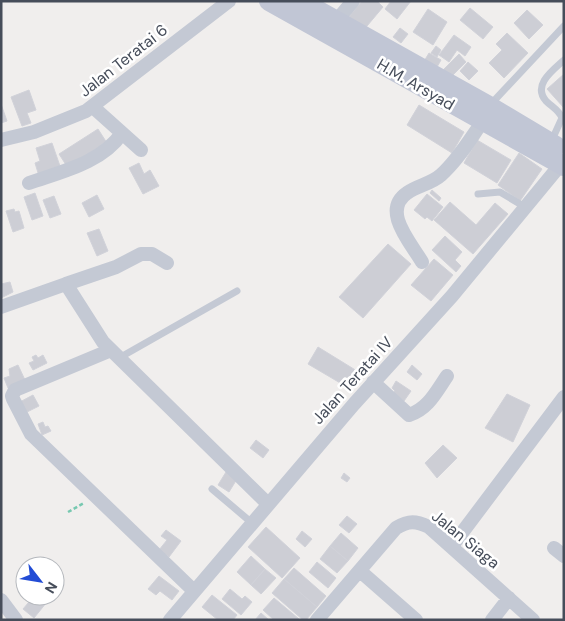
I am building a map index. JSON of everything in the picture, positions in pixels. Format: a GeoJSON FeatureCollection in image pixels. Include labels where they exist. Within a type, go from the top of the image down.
{"type":"FeatureCollection","features":[{"type":"Feature","properties":{"kind":"street","name":"Jalan Teratai 6"},"geometry":{"type":"LineString","coordinates":[[1,140],[78,115],[93,106],[229,1]]}},
{"type":"Feature","properties":{"kind":"street","name":"H.M. Arsyad"},"geometry":{"type":"LineString","coordinates":[[269,1],[332,28],[560,156]]}},
{"type":"Feature","properties":{"kind":"street","name":"H.M. Arsyad"},"geometry":{"type":"LineString","coordinates":[[301,1],[332,28]]}},
{"type":"Feature","properties":{"kind":"street"},"geometry":{"type":"LineString","coordinates":[[332,28],[353,1]]}},
{"type":"Feature","properties":{"kind":"street"},"geometry":{"type":"LineString","coordinates":[[93,106],[141,150]]}},
{"type":"Feature","properties":{"kind":"street"},"geometry":{"type":"LineString","coordinates":[[422,262],[397,220],[396,206],[406,193],[428,184],[451,165],[486,114]]}},
{"type":"Feature","properties":{"kind":"street"},"geometry":{"type":"LineString","coordinates":[[29,183],[86,162],[115,144],[122,134]]}},
{"type":"Feature","properties":{"kind":"street","name":"Jalan Teratai IV"},"geometry":{"type":"LineString","coordinates":[[170,620],[373,382],[452,296],[525,207],[560,156]]}},
{"type":"Feature","properties":{"kind":"street"},"geometry":{"type":"LineString","coordinates":[[1,307],[116,266],[141,254],[152,254],[167,263]]}},
{"type":"Feature","properties":{"kind":"street"},"geometry":{"type":"LineString","coordinates":[[66,284],[103,342],[268,504]]}},
{"type":"Feature","properties":{"kind":"street"},"geometry":{"type":"LineString","coordinates":[[115,354],[15,390],[12,396],[30,434],[194,591]]}},
{"type":"Feature","properties":{"kind":"street"},"geometry":{"type":"LineString","coordinates":[[373,382],[408,415],[416,413],[428,404],[447,376]]}},
{"type":"Feature","properties":{"kind":"street"},"geometry":{"type":"LineString","coordinates":[[452,546],[561,405]]}},
{"type":"Feature","properties":{"kind":"street","name":"Jalan Siaga"},"geometry":{"type":"LineString","coordinates":[[317,620],[396,528],[408,521],[417,522],[429,527],[533,620]]}},
{"type":"Feature","properties":{"kind":"street"},"geometry":{"type":"LineString","coordinates":[[360,572],[416,620]]}},
{"type":"Feature","properties":{"kind":"street"},"geometry":{"type":"LineString","coordinates":[[492,620],[509,598]]}},
{"type":"Feature","properties":{"kind":"street"},"geometry":{"type":"LineString","coordinates":[[1,600],[16,620]]}},
{"type":"Feature","properties":{"kind":"lane"},"geometry":{"type":"LineString","coordinates":[[486,114],[564,26]]}},
{"type":"Feature","properties":{"kind":"lane"},"geometry":{"type":"LineString","coordinates":[[560,156],[562,118],[560,113],[545,100],[542,90],[544,79],[564,60]]}},
{"type":"Feature","properties":{"kind":"lane"},"geometry":{"type":"LineString","coordinates":[[478,194],[500,192],[525,207]]}},
{"type":"Feature","properties":{"kind":"lane"},"geometry":{"type":"LineString","coordinates":[[115,354],[237,291]]}},
{"type":"Feature","properties":{"kind":"lane"},"geometry":{"type":"LineString","coordinates":[[212,489],[252,523]]}},
{"type":"Feature","properties":{"kind":"path"},"geometry":{"type":"LineString","coordinates":[[68,512],[96,496]]}},
{"type":"Feature","properties":{"kind":"building"},"geometry":{"type":"Polygon","coordinates":[[[362,1],[377,1],[383,7],[362,32],[347,19],[362,1]]]}},
{"type":"Feature","properties":{"kind":"building"},"geometry":{"type":"Polygon","coordinates":[[[391,1],[411,1],[397,19],[385,9],[391,1]]]}},
{"type":"Feature","properties":{"kind":"building"},"geometry":{"type":"Polygon","coordinates":[[[470,8],[493,27],[483,39],[460,20],[470,8]]]}},
{"type":"Feature","properties":{"kind":"building"},"geometry":{"type":"Polygon","coordinates":[[[428,9],[447,22],[433,45],[413,32],[428,9]]]}},
{"type":"Feature","properties":{"kind":"building"},"geometry":{"type":"Polygon","coordinates":[[[527,10],[543,25],[529,39],[514,23],[527,10]]]}},
{"type":"Feature","properties":{"kind":"building"},"geometry":{"type":"Polygon","coordinates":[[[400,28],[408,34],[401,43],[393,37],[400,28]]]}},
{"type":"Feature","properties":{"kind":"building"},"geometry":{"type":"Polygon","coordinates":[[[507,33],[528,53],[504,78],[489,63],[502,50],[496,44],[507,33]]]}},
{"type":"Feature","properties":{"kind":"building"},"geometry":{"type":"Polygon","coordinates":[[[454,35],[471,47],[465,56],[457,50],[449,62],[439,55],[454,35]]]}},
{"type":"Feature","properties":{"kind":"building"},"geometry":{"type":"Polygon","coordinates":[[[436,46],[441,50],[437,57],[431,53],[436,46]]]}},
{"type":"Feature","properties":{"kind":"building"},"geometry":{"type":"Polygon","coordinates":[[[429,53],[441,60],[437,67],[423,63],[429,53]]]}},
{"type":"Feature","properties":{"kind":"building"},"geometry":{"type":"Polygon","coordinates":[[[459,54],[466,62],[448,80],[441,72],[459,54]]]}},
{"type":"Feature","properties":{"kind":"building"},"geometry":{"type":"Polygon","coordinates":[[[468,62],[478,71],[469,80],[460,71],[468,62]]]}},
{"type":"Feature","properties":{"kind":"building"},"geometry":{"type":"Polygon","coordinates":[[[564,74],[564,108],[547,89],[564,74]]]}},
{"type":"Feature","properties":{"kind":"building"},"geometry":{"type":"Polygon","coordinates":[[[29,90],[36,110],[27,113],[31,123],[22,126],[11,97],[29,90]]]}},
{"type":"Feature","properties":{"kind":"building"},"geometry":{"type":"Polygon","coordinates":[[[1,104],[7,121],[1,123],[1,104]]]}},
{"type":"Feature","properties":{"kind":"building"},"geometry":{"type":"Polygon","coordinates":[[[419,105],[464,132],[452,153],[407,125],[419,105]]]}},
{"type":"Feature","properties":{"kind":"building"},"geometry":{"type":"Polygon","coordinates":[[[98,129],[107,143],[68,168],[59,154],[98,129]]]}},
{"type":"Feature","properties":{"kind":"building"},"geometry":{"type":"Polygon","coordinates":[[[477,140],[511,160],[497,183],[464,163],[477,140]]]}},
{"type":"Feature","properties":{"kind":"building"},"geometry":{"type":"Polygon","coordinates":[[[52,143],[61,169],[39,176],[35,163],[40,161],[36,148],[52,143]]]}},
{"type":"Feature","properties":{"kind":"building"},"geometry":{"type":"Polygon","coordinates":[[[519,153],[542,169],[520,201],[498,185],[519,153]]]}},
{"type":"Feature","properties":{"kind":"building"},"geometry":{"type":"Polygon","coordinates":[[[139,163],[144,174],[150,170],[159,186],[143,194],[129,168],[139,163]]]}},
{"type":"Feature","properties":{"kind":"building"},"geometry":{"type":"Polygon","coordinates":[[[432,190],[441,198],[439,201],[430,193],[432,190]]]}},
{"type":"Feature","properties":{"kind":"building"},"geometry":{"type":"Polygon","coordinates":[[[35,193],[43,216],[32,220],[24,197],[35,193]]]}},
{"type":"Feature","properties":{"kind":"building"},"geometry":{"type":"Polygon","coordinates":[[[427,194],[443,207],[432,221],[427,217],[425,219],[414,210],[427,194]]]}},
{"type":"Feature","properties":{"kind":"building"},"geometry":{"type":"Polygon","coordinates":[[[97,195],[104,209],[89,217],[82,203],[97,195]]]}},
{"type":"Feature","properties":{"kind":"building"},"geometry":{"type":"Polygon","coordinates":[[[54,196],[61,214],[50,218],[43,200],[54,196]]]}},
{"type":"Feature","properties":{"kind":"building"},"geometry":{"type":"Polygon","coordinates":[[[450,202],[476,225],[495,203],[508,214],[473,254],[434,220],[450,202]]]}},
{"type":"Feature","properties":{"kind":"building"},"geometry":{"type":"Polygon","coordinates":[[[14,209],[15,212],[19,211],[24,228],[13,232],[6,211],[14,209]]]}},
{"type":"Feature","properties":{"kind":"building"},"geometry":{"type":"Polygon","coordinates":[[[99,229],[108,251],[97,256],[87,233],[99,229]]]}},
{"type":"Feature","properties":{"kind":"building"},"geometry":{"type":"Polygon","coordinates":[[[445,236],[462,252],[455,260],[461,266],[456,272],[432,250],[445,236]]]}},
{"type":"Feature","properties":{"kind":"building"},"geometry":{"type":"Polygon","coordinates":[[[388,244],[411,264],[363,318],[339,297],[388,244]]]}},
{"type":"Feature","properties":{"kind":"building"},"geometry":{"type":"Polygon","coordinates":[[[434,259],[453,275],[431,301],[411,285],[434,259]]]}},
{"type":"Feature","properties":{"kind":"building"},"geometry":{"type":"Polygon","coordinates":[[[10,282],[13,292],[1,298],[1,284],[10,282]]]}},
{"type":"Feature","properties":{"kind":"building"},"geometry":{"type":"Polygon","coordinates":[[[318,347],[357,371],[347,387],[308,364],[318,347]]]}},
{"type":"Feature","properties":{"kind":"building"},"geometry":{"type":"Polygon","coordinates":[[[36,355],[38,358],[43,355],[47,363],[33,370],[29,363],[34,361],[32,357],[36,355]]]}},
{"type":"Feature","properties":{"kind":"building"},"geometry":{"type":"Polygon","coordinates":[[[18,365],[25,380],[8,388],[4,378],[10,376],[9,369],[18,365]]]}},
{"type":"Feature","properties":{"kind":"building"},"geometry":{"type":"Polygon","coordinates":[[[412,365],[422,374],[417,380],[407,372],[412,365]]]}},
{"type":"Feature","properties":{"kind":"building"},"geometry":{"type":"Polygon","coordinates":[[[396,381],[411,391],[404,401],[392,394],[395,391],[392,388],[396,381]]]}},
{"type":"Feature","properties":{"kind":"building"},"geometry":{"type":"Polygon","coordinates":[[[507,394],[530,405],[513,442],[485,428],[507,394]]]}},
{"type":"Feature","properties":{"kind":"building"},"geometry":{"type":"Polygon","coordinates":[[[33,395],[39,406],[23,414],[18,403],[33,395]]]}},
{"type":"Feature","properties":{"kind":"building"},"geometry":{"type":"Polygon","coordinates":[[[43,422],[45,427],[48,426],[51,431],[42,435],[38,424],[43,422]]]}},
{"type":"Feature","properties":{"kind":"building"},"geometry":{"type":"Polygon","coordinates":[[[256,440],[269,450],[263,458],[250,448],[256,440]]]}},
{"type":"Feature","properties":{"kind":"building"},"geometry":{"type":"Polygon","coordinates":[[[443,445],[457,458],[437,478],[425,463],[443,445]]]}},
{"type":"Feature","properties":{"kind":"building"},"geometry":{"type":"Polygon","coordinates":[[[226,472],[237,479],[229,492],[218,485],[226,472]]]}},
{"type":"Feature","properties":{"kind":"building"},"geometry":{"type":"Polygon","coordinates":[[[344,473],[350,478],[347,482],[341,478],[344,473]]]}},
{"type":"Feature","properties":{"kind":"building"},"geometry":{"type":"Polygon","coordinates":[[[347,516],[357,524],[349,533],[339,525],[347,516]]]}},
{"type":"Feature","properties":{"kind":"building"},"geometry":{"type":"Polygon","coordinates":[[[266,527],[300,558],[282,578],[248,547],[266,527]]]}},
{"type":"Feature","properties":{"kind":"building"},"geometry":{"type":"Polygon","coordinates":[[[166,530],[181,541],[169,557],[159,550],[167,540],[161,536],[166,530]]]}},
{"type":"Feature","properties":{"kind":"building"},"geometry":{"type":"Polygon","coordinates":[[[302,531],[312,539],[305,547],[296,539],[302,531]]]}},
{"type":"Feature","properties":{"kind":"building"},"geometry":{"type":"Polygon","coordinates":[[[341,533],[358,548],[348,561],[330,546],[341,533]]]}},
{"type":"Feature","properties":{"kind":"building"},"geometry":{"type":"Polygon","coordinates":[[[330,546],[348,561],[337,573],[320,559],[330,546]]]}},
{"type":"Feature","properties":{"kind":"building"},"geometry":{"type":"Polygon","coordinates":[[[251,556],[265,569],[251,585],[237,572],[251,556]]]}},
{"type":"Feature","properties":{"kind":"building"},"geometry":{"type":"Polygon","coordinates":[[[317,562],[336,578],[328,588],[309,572],[317,562]]]}},
{"type":"Feature","properties":{"kind":"building"},"geometry":{"type":"Polygon","coordinates":[[[294,568],[326,596],[317,607],[284,579],[294,568]]]}},
{"type":"Feature","properties":{"kind":"building"},"geometry":{"type":"Polygon","coordinates":[[[265,569],[276,578],[261,594],[251,585],[265,569]]]}},
{"type":"Feature","properties":{"kind":"building"},"geometry":{"type":"Polygon","coordinates":[[[159,576],[179,591],[172,600],[160,591],[156,595],[148,589],[159,576]]]}},
{"type":"Feature","properties":{"kind":"building"},"geometry":{"type":"Polygon","coordinates":[[[284,579],[317,607],[306,620],[303,620],[272,593],[284,579]]]}},
{"type":"Feature","properties":{"kind":"building"},"geometry":{"type":"Polygon","coordinates":[[[230,589],[242,599],[245,596],[252,602],[241,615],[222,599],[230,589]]]}},
{"type":"Feature","properties":{"kind":"building"},"geometry":{"type":"Polygon","coordinates":[[[212,595],[237,615],[233,620],[218,620],[202,607],[212,595]]]}},
{"type":"Feature","properties":{"kind":"building"},"geometry":{"type":"Polygon","coordinates":[[[274,598],[299,620],[274,620],[263,610],[274,598]]]}},
{"type":"Feature","properties":{"kind":"building"},"geometry":{"type":"Polygon","coordinates":[[[26,606],[44,606],[34,618],[23,609],[26,606]]]}},
{"type":"Feature","properties":{"kind":"building"},"geometry":{"type":"Polygon","coordinates":[[[261,613],[269,620],[255,620],[261,613]]]}}]}
